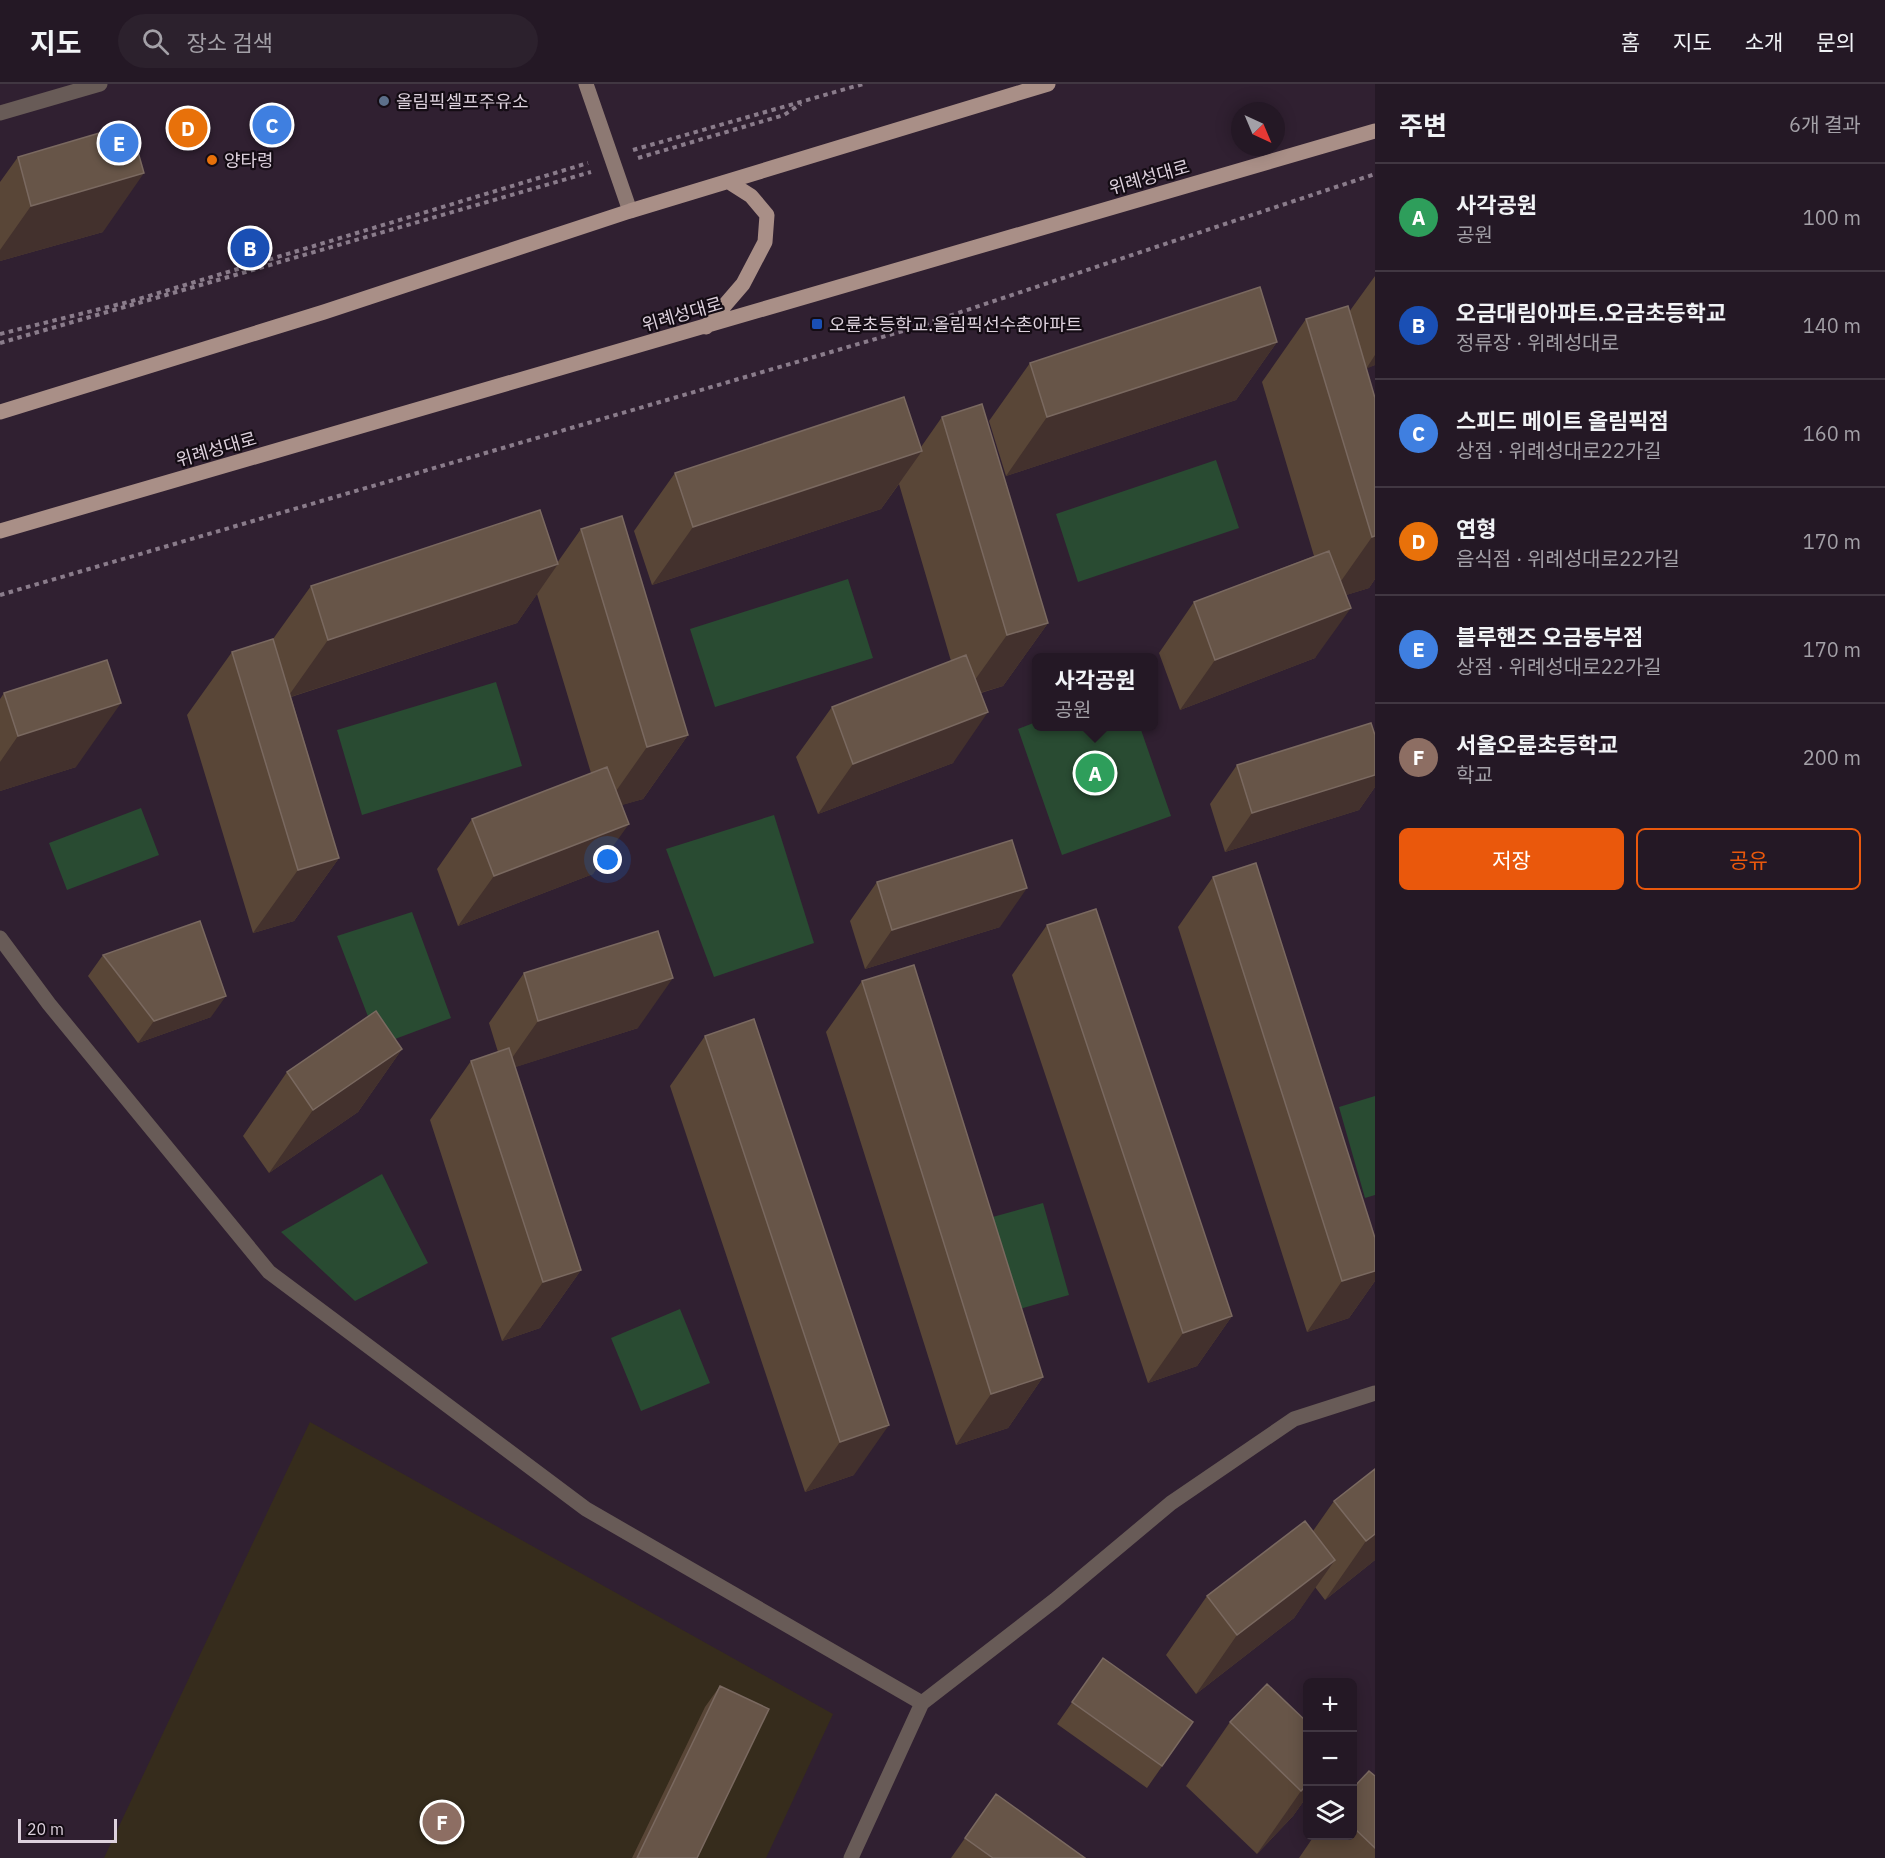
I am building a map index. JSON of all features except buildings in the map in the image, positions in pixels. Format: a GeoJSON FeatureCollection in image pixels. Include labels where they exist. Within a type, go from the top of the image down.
{"type":"FeatureCollection","features":[{"type":"Feature","properties":{"kind":"main road"},"geometry":{"type":"LineString","coordinates":[[0,412],[324,312],[630,211],[1048,84]]}},
{"type":"Feature","properties":{"kind":"main road","name":"위례성대로"},"geometry":{"type":"LineString","coordinates":[[0,531],[1375,131]]}},
{"type":"Feature","properties":{"kind":"main road"},"geometry":{"type":"LineString","coordinates":[[706,327],[743,284],[765,242],[767,215],[751,196],[729,182]]}},
{"type":"Feature","properties":{"kind":"street"},"geometry":{"type":"LineString","coordinates":[[0,113],[100,84]]}},
{"type":"Feature","properties":{"kind":"street"},"geometry":{"type":"LineString","coordinates":[[586,84],[630,211]]}},
{"type":"Feature","properties":{"kind":"street"},"geometry":{"type":"LineString","coordinates":[[0,938],[49,1004],[269,1272],[586,1509],[922,1703]]}},
{"type":"Feature","properties":{"kind":"street"},"geometry":{"type":"LineString","coordinates":[[851,1858],[922,1703],[1055,1600],[1171,1503],[1284,1425],[1293,1419],[1375,1393]]}},
{"type":"Feature","properties":{"kind":"path"},"geometry":{"type":"LineString","coordinates":[[0,343],[863,84]]}},
{"type":"Feature","properties":{"kind":"path"},"geometry":{"type":"LineString","coordinates":[[0,334],[132,301],[613,160],[784,115],[804,101]]}},
{"type":"Feature","properties":{"kind":"path"},"geometry":{"type":"LineString","coordinates":[[0,596],[913,328],[1375,174]]}},
{"type":"Feature","properties":{"kind":"shaded area"},"geometry":{"type":"Polygon","coordinates":[[[310,1422],[833,1714],[766,1858],[104,1858],[310,1422]]]}},
{"type":"Feature","properties":{"kind":"green space"},"geometry":{"type":"Polygon","coordinates":[[[1216,460],[1239,528],[1078,582],[1056,514],[1216,460]]]}},
{"type":"Feature","properties":{"kind":"green space"},"geometry":{"type":"Polygon","coordinates":[[[848,579],[873,658],[715,707],[690,629],[848,579]]]}},
{"type":"Feature","properties":{"kind":"green space"},"geometry":{"type":"Polygon","coordinates":[[[496,682],[522,766],[362,815],[337,730],[496,682]]]}},
{"type":"Feature","properties":{"kind":"green space"},"geometry":{"type":"Polygon","coordinates":[[[1032,724],[1032,731],[1141,731],[1171,816],[1062,855],[1018,729],[1032,724]]]}},
{"type":"Feature","properties":{"kind":"green space"},"geometry":{"type":"Polygon","coordinates":[[[141,808],[159,855],[67,890],[49,843],[141,808]]]}},
{"type":"Feature","properties":{"kind":"green space"},"geometry":{"type":"Polygon","coordinates":[[[774,815],[814,943],[714,977],[666,849],[774,815]]]}},
{"type":"Feature","properties":{"kind":"green space"},"geometry":{"type":"Polygon","coordinates":[[[412,912],[451,1018],[379,1045],[337,936],[412,912]]]}},
{"type":"Feature","properties":{"kind":"green space"},"geometry":{"type":"Polygon","coordinates":[[[1375,1096],[1375,1195],[1365,1198],[1339,1107],[1375,1096]]]}},
{"type":"Feature","properties":{"kind":"green space"},"geometry":{"type":"Polygon","coordinates":[[[382,1174],[428,1263],[355,1301],[281,1232],[382,1174]]]}},
{"type":"Feature","properties":{"kind":"green space"},"geometry":{"type":"Polygon","coordinates":[[[1043,1203],[1069,1295],[1016,1310],[989,1218],[1043,1203]]]}},
{"type":"Feature","properties":{"kind":"green space"},"geometry":{"type":"Polygon","coordinates":[[[680,1309],[710,1383],[641,1411],[611,1338],[680,1309]]]}},
{"type":"Feature","properties":{"kind":"place","name":"올림픽셀프주유소"},"geometry":{"type":"Point","coordinates":[384,101]}},
{"type":"Feature","properties":{"kind":"place","name":"스피드 메이트 올림픽점"},"geometry":{"type":"Point","coordinates":[272,125]}},
{"type":"Feature","properties":{"kind":"place","name":"연형"},"geometry":{"type":"Point","coordinates":[188,128]}},
{"type":"Feature","properties":{"kind":"place","name":"블루핸즈 오금동부점"},"geometry":{"type":"Point","coordinates":[119,143]}},
{"type":"Feature","properties":{"kind":"place","name":"양타령"},"geometry":{"type":"Point","coordinates":[212,160]}},
{"type":"Feature","properties":{"kind":"place","name":"오금대림아파트.오금초등학교"},"geometry":{"type":"Point","coordinates":[250,248]}},
{"type":"Feature","properties":{"kind":"place","name":"오륜초등학교.올림픽선수촌아파트"},"geometry":{"type":"Point","coordinates":[817,324]}},
{"type":"Feature","properties":{"kind":"place","name":"사각공원"},"geometry":{"type":"Point","coordinates":[1095,773]}},
{"type":"Feature","properties":{"kind":"place","name":"서울오륜초등학교"},"geometry":{"type":"Point","coordinates":[442,1822]}}]}
